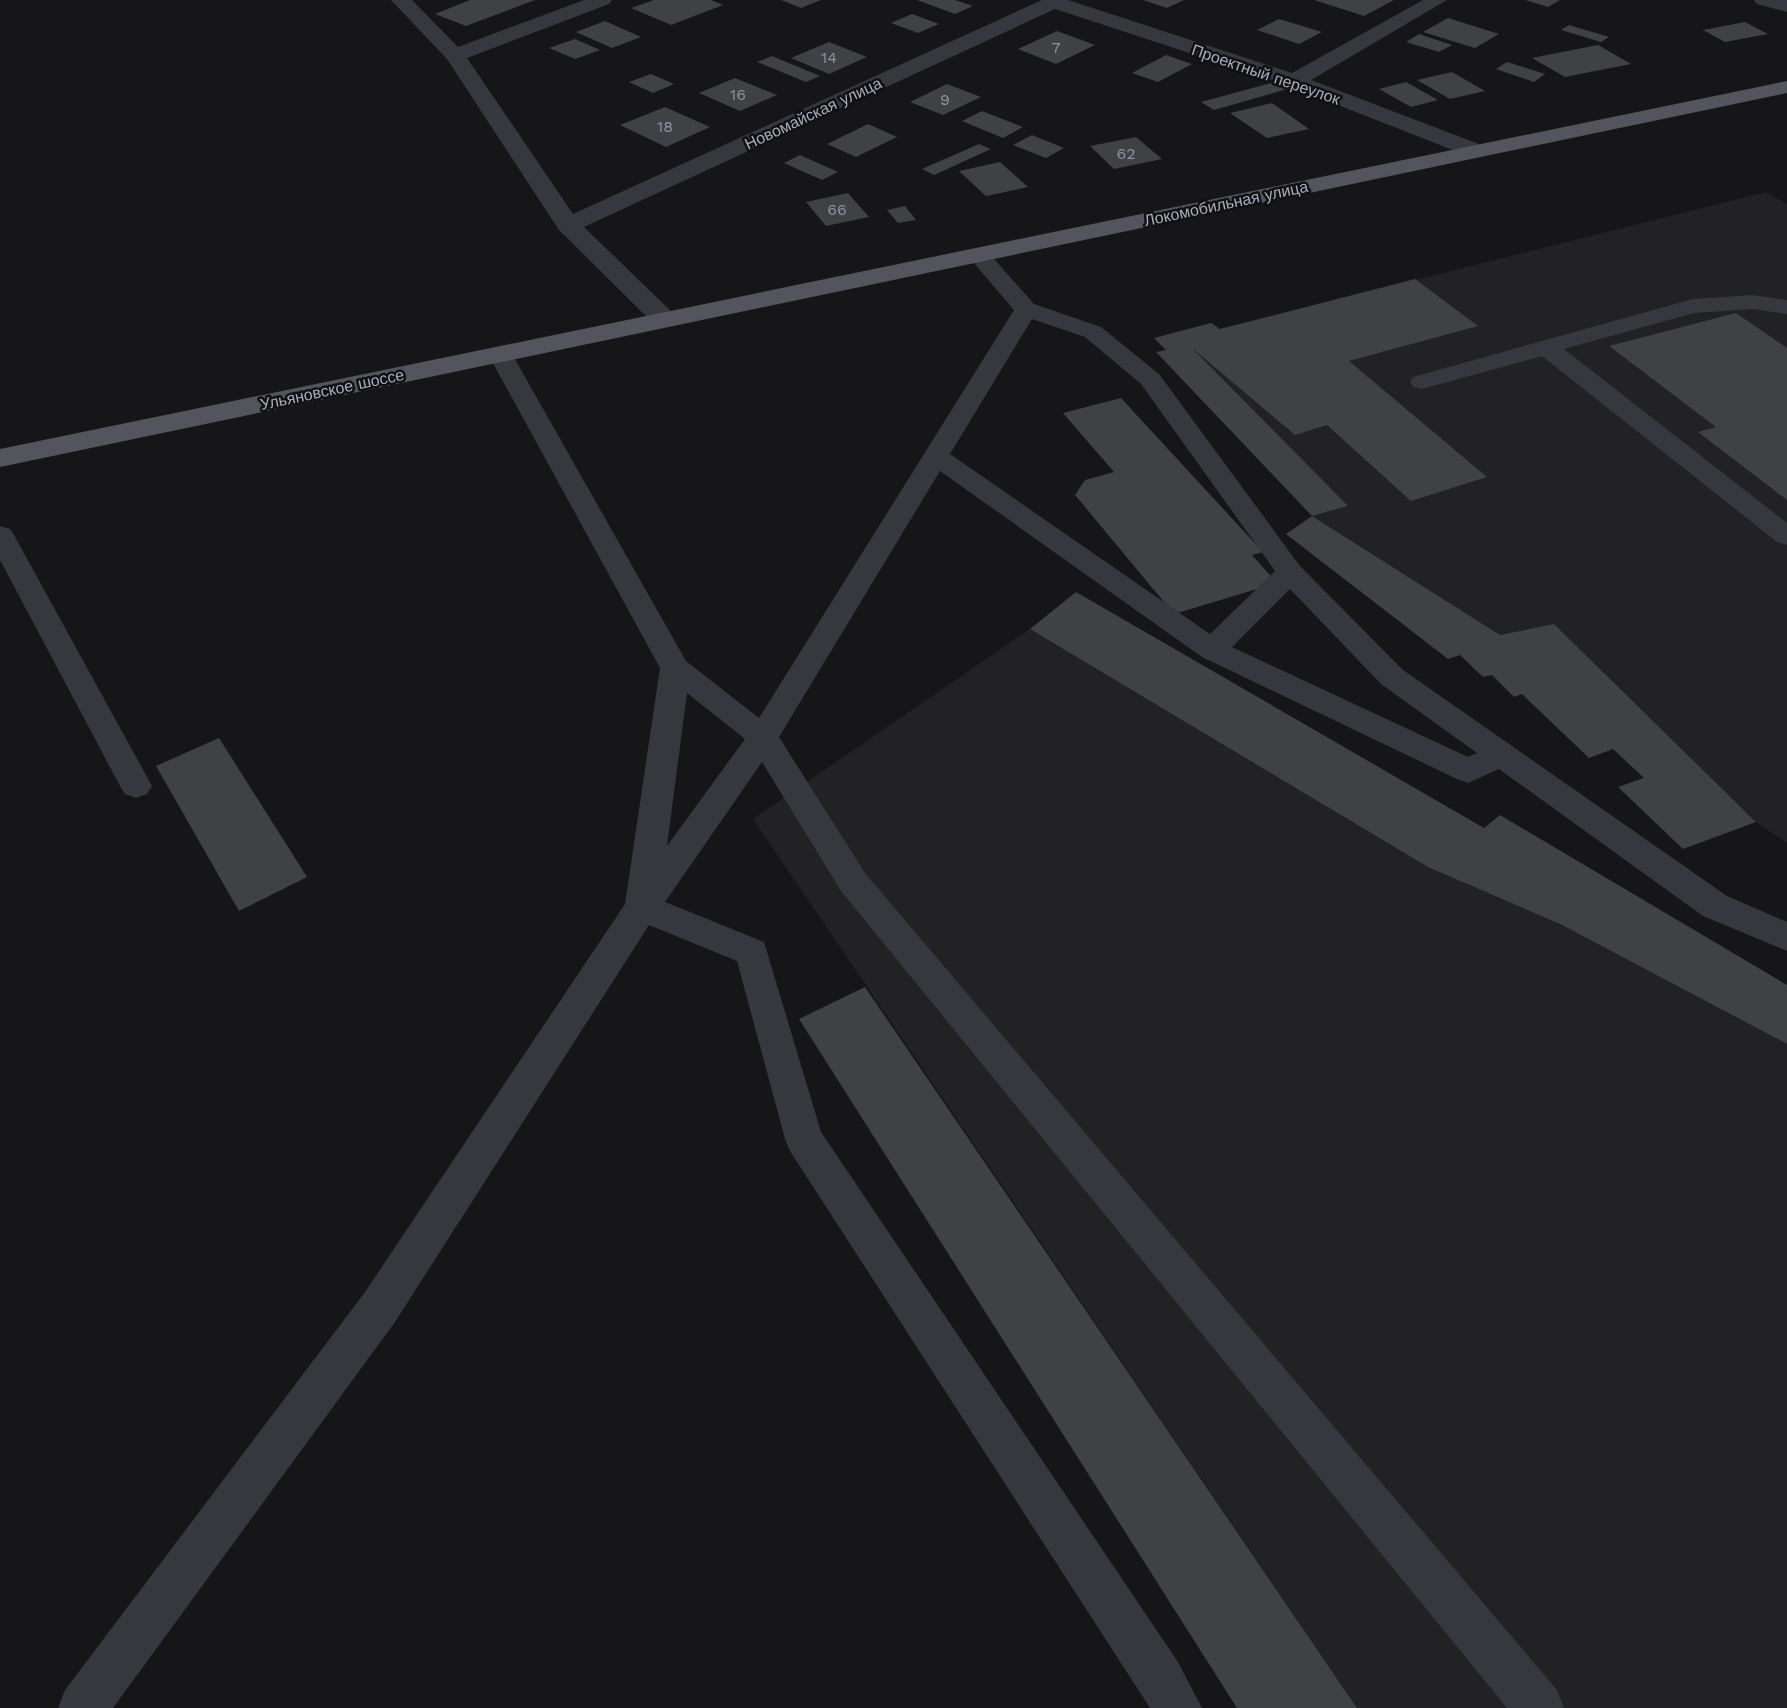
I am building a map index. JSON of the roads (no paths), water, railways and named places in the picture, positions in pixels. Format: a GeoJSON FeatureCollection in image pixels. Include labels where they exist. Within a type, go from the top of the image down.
{"type":"FeatureCollection","features":[{"type":"Feature","properties":{"kind":"main road","name":"Локомобильная улица"},"geometry":{"type":"LineString","coordinates":[[664,319],[1787,87]]}},
{"type":"Feature","properties":{"kind":"main road","name":"Ульяновское шоссе"},"geometry":{"type":"LineString","coordinates":[[0,458],[664,319]]}},
{"type":"Feature","properties":{"kind":"street"},"geometry":{"type":"LineString","coordinates":[[401,0],[455,55],[568,225],[664,319]]}},
{"type":"Feature","properties":{"kind":"street"},"geometry":{"type":"LineString","coordinates":[[455,55],[602,0]]}},
{"type":"Feature","properties":{"kind":"street"},"geometry":{"type":"LineString","coordinates":[[1294,82],[1437,0]]}},
{"type":"Feature","properties":{"kind":"street"},"geometry":{"type":"LineString","coordinates":[[1764,0],[1787,6]]}},
{"type":"Feature","properties":{"kind":"street","name":"Проектный переулок"},"geometry":{"type":"LineString","coordinates":[[1056,1],[1294,82],[1476,151]]}},
{"type":"Feature","properties":{"kind":"street","name":"Новомайская улица"},"geometry":{"type":"LineString","coordinates":[[568,225],[1056,1]]}},
{"type":"Feature","properties":{"kind":"lane"},"geometry":{"type":"LineString","coordinates":[[978,255],[1026,309],[1093,332],[1150,379],[1290,572],[1392,677],[1715,906],[1787,937]]}},
{"type":"Feature","properties":{"kind":"lane"},"geometry":{"type":"LineString","coordinates":[[1422,382],[1693,306],[1753,302],[1787,307]]}},
{"type":"Feature","properties":{"kind":"lane"},"geometry":{"type":"LineString","coordinates":[[83,1708],[380,1307],[642,907],[763,737],[1026,309]]}},
{"type":"Feature","properties":{"kind":"lane"},"geometry":{"type":"LineString","coordinates":[[1546,347],[1787,536]]}},
{"type":"Feature","properties":{"kind":"lane"},"geometry":{"type":"LineString","coordinates":[[500,354],[675,668],[763,737],[853,882],[1539,1708]]}},
{"type":"Feature","properties":{"kind":"lane"},"geometry":{"type":"LineString","coordinates":[[936,456],[1212,650],[1468,771],[1502,754]]}},
{"type":"Feature","properties":{"kind":"lane"},"geometry":{"type":"LineString","coordinates":[[0,535],[136,786]]}},
{"type":"Feature","properties":{"kind":"lane"},"geometry":{"type":"LineString","coordinates":[[1212,650],[1290,572]]}},
{"type":"Feature","properties":{"kind":"lane"},"geometry":{"type":"LineString","coordinates":[[642,907],[675,668]]}},
{"type":"Feature","properties":{"kind":"lane"},"geometry":{"type":"LineString","coordinates":[[642,907],[752,952],[804,1139],[1161,1679],[1177,1708]]}}]}
